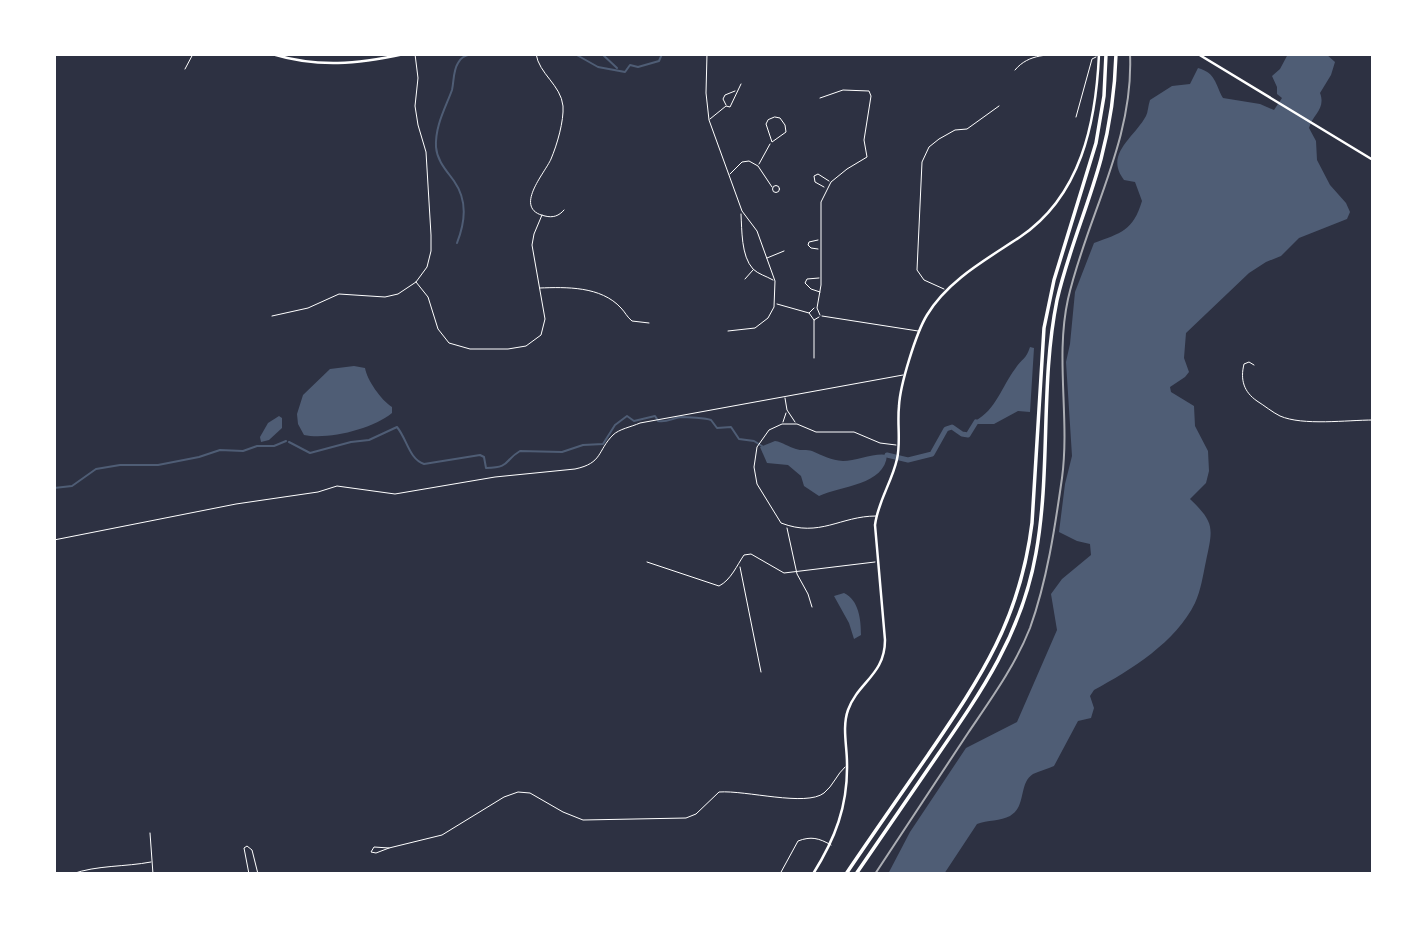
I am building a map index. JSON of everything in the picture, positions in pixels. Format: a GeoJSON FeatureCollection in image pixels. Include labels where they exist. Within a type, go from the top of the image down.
{"type":"FeatureCollection","features":[{"type":"Feature","properties":{"kind":"highway"},"geometry":{"type":"LineString","coordinates":[[846,874],[975,686],[998,645],[1016,601],[1032,523],[1044,328],[1054,280],[1096,143],[1103,104],[1106,54]]}},
{"type":"Feature","properties":{"kind":"highway"},"geometry":{"type":"LineString","coordinates":[[856,874],[990,677],[1012,634],[1023,603],[1040,524],[1054,321],[1067,262],[1105,145],[1112,105],[1116,54]]}},
{"type":"Feature","properties":{"kind":"main road"},"geometry":{"type":"LineString","coordinates":[[272,54],[323,65],[404,54]]}},
{"type":"Feature","properties":{"kind":"main road"},"geometry":{"type":"LineString","coordinates":[[1198,54],[1373,160]]}},
{"type":"Feature","properties":{"kind":"main road"},"geometry":{"type":"LineString","coordinates":[[813,874],[831,845],[844,806],[847,713],[856,695],[876,673],[884,656],[876,516],[897,462],[899,400],[920,331],[927,315],[948,291],[983,261],[1034,227],[1048,214],[1064,192],[1078,168],[1090,131],[1099,56]]}},
{"type":"Feature","properties":{"kind":"street"},"geometry":{"type":"LineString","coordinates":[[185,69],[193,54]]}},
{"type":"Feature","properties":{"kind":"street"},"geometry":{"type":"LineString","coordinates":[[272,316],[308,308],[339,294],[385,297],[398,294],[416,282],[427,267],[432,236],[426,152],[415,106],[418,78],[415,54]]}},
{"type":"Feature","properties":{"kind":"street"},"geometry":{"type":"LineString","coordinates":[[536,54],[539,66],[555,87],[563,104],[561,123],[551,158],[531,194],[534,209],[542,215],[555,217],[564,210]]}},
{"type":"Feature","properties":{"kind":"street"},"geometry":{"type":"LineString","coordinates":[[707,54],[706,93],[709,120],[742,211],[745,251],[754,270],[775,281]]}},
{"type":"Feature","properties":{"kind":"street"},"geometry":{"type":"LineString","coordinates":[[1015,70],[1022,61],[1036,56],[1070,54]]}},
{"type":"Feature","properties":{"kind":"street"},"geometry":{"type":"LineString","coordinates":[[1076,117],[1092,59],[1099,56]]}},
{"type":"Feature","properties":{"kind":"street"},"geometry":{"type":"LineString","coordinates":[[709,120],[726,106],[730,107],[741,84]]}},
{"type":"Feature","properties":{"kind":"street"},"geometry":{"type":"LineString","coordinates":[[820,98],[848,89],[869,91],[871,96],[864,140],[867,158],[831,182],[821,202],[821,277],[817,308],[820,315]]}},
{"type":"Feature","properties":{"kind":"street"},"geometry":{"type":"LineString","coordinates":[[726,106],[725,95],[732,90],[738,91]]}},
{"type":"Feature","properties":{"kind":"street"},"geometry":{"type":"LineString","coordinates":[[948,291],[924,279],[917,270],[922,162],[926,152],[939,138],[954,130],[967,129],[999,106]]}},
{"type":"Feature","properties":{"kind":"street"},"geometry":{"type":"LineString","coordinates":[[758,166],[772,142],[786,132],[780,118],[766,121],[772,142]]}},
{"type":"Feature","properties":{"kind":"street"},"geometry":{"type":"LineString","coordinates":[[729,176],[744,161],[749,161],[758,166],[772,187]]}},
{"type":"Feature","properties":{"kind":"street"},"geometry":{"type":"LineString","coordinates":[[826,189],[815,182],[814,176],[821,176],[831,182]]}},
{"type":"Feature","properties":{"kind":"street"},"geometry":{"type":"LineString","coordinates":[[728,331],[755,328],[762,324],[775,304],[775,281],[767,258],[757,231],[742,211]]}},
{"type":"Feature","properties":{"kind":"street"},"geometry":{"type":"LineString","coordinates":[[416,282],[428,297],[433,316],[449,343],[459,347],[483,349],[521,348],[532,343],[543,330],[545,319],[532,245],[542,215]]}},
{"type":"Feature","properties":{"kind":"street"},"geometry":{"type":"LineString","coordinates":[[820,240],[808,245],[820,249]]}},
{"type":"Feature","properties":{"kind":"street"},"geometry":{"type":"LineString","coordinates":[[767,258],[784,251]]}},
{"type":"Feature","properties":{"kind":"street"},"geometry":{"type":"LineString","coordinates":[[745,279],[754,270]]}},
{"type":"Feature","properties":{"kind":"street"},"geometry":{"type":"LineString","coordinates":[[820,292],[805,283],[807,279],[821,277]]}},
{"type":"Feature","properties":{"kind":"street"},"geometry":{"type":"LineString","coordinates":[[539,288],[568,287],[592,292],[618,305],[632,321],[649,323]]}},
{"type":"Feature","properties":{"kind":"street"},"geometry":{"type":"LineString","coordinates":[[775,304],[809,313],[814,320],[814,358]]}},
{"type":"Feature","properties":{"kind":"street"},"geometry":{"type":"LineString","coordinates":[[809,313],[817,308]]}},
{"type":"Feature","properties":{"kind":"street"},"geometry":{"type":"LineString","coordinates":[[814,320],[820,315],[920,331]]}},
{"type":"Feature","properties":{"kind":"street"},"geometry":{"type":"LineString","coordinates":[[1254,365],[1246,362],[1243,367],[1244,389],[1248,395],[1279,416],[1300,421],[1373,420]]}},
{"type":"Feature","properties":{"kind":"street"},"geometry":{"type":"LineString","coordinates":[[54,540],[318,492],[337,486],[395,494],[495,477],[575,469],[584,467],[599,457],[617,432],[639,423],[905,376]]}},
{"type":"Feature","properties":{"kind":"street"},"geometry":{"type":"LineString","coordinates":[[784,396],[787,410],[796,424]]}},
{"type":"Feature","properties":{"kind":"street"},"geometry":{"type":"LineString","coordinates":[[782,424],[787,410]]}},
{"type":"Feature","properties":{"kind":"street"},"geometry":{"type":"LineString","coordinates":[[876,516],[821,528],[787,526],[781,523],[757,484],[754,467],[757,447],[769,430],[782,424],[796,424],[816,432],[854,432],[880,443],[898,445]]}},
{"type":"Feature","properties":{"kind":"street"},"geometry":{"type":"LineString","coordinates":[[787,526],[797,571],[812,607]]}},
{"type":"Feature","properties":{"kind":"street"},"geometry":{"type":"LineString","coordinates":[[647,562],[719,586],[724,584],[740,565],[744,555],[758,556],[779,572],[877,562]]}},
{"type":"Feature","properties":{"kind":"street"},"geometry":{"type":"LineString","coordinates":[[740,565],[761,672]]}},
{"type":"Feature","properties":{"kind":"street"},"geometry":{"type":"LineString","coordinates":[[389,848],[442,835],[504,797],[518,792],[530,793],[583,820],[686,817],[696,814],[720,792],[753,793],[804,800],[816,798],[828,789],[847,766]]}},
{"type":"Feature","properties":{"kind":"street"},"geometry":{"type":"LineString","coordinates":[[150,833],[153,874]]}},
{"type":"Feature","properties":{"kind":"street"},"geometry":{"type":"LineString","coordinates":[[780,874],[798,841],[819,838],[831,845]]}},
{"type":"Feature","properties":{"kind":"street"},"geometry":{"type":"LineString","coordinates":[[249,874],[243,850],[247,846],[251,850],[258,874]]}},
{"type":"Feature","properties":{"kind":"street"},"geometry":{"type":"LineString","coordinates":[[72,874],[94,867],[121,867],[151,862]]}},
{"type":"Feature","properties":{"kind":"water"},"geometry":{"type":"Polygon","coordinates":[[[1288,54],[1326,54],[1335,62],[1320,93],[1320,107],[1309,128],[1316,141],[1317,160],[1330,185],[1346,203],[1350,212],[1347,219],[1299,238],[1281,256],[1249,273],[1186,333],[1184,358],[1189,372],[1170,387],[1171,392],[1194,406],[1195,426],[1208,451],[1209,471],[1206,483],[1190,499],[1208,520],[1211,533],[1202,582],[1195,603],[1176,630],[1151,654],[1094,690],[1090,696],[1094,708],[1091,718],[1078,721],[1054,766],[1028,778],[1015,812],[1006,818],[977,824],[944,874],[888,874],[910,832],[966,748],[1017,722],[1057,630],[1051,594],[1062,579],[1091,555],[1090,544],[1059,532],[1065,484],[1072,456],[1066,362],[1075,292],[1094,243],[1125,230],[1134,219],[1142,201],[1135,182],[1124,180],[1119,171],[1119,154],[1146,116],[1150,100],[1172,86],[1190,84],[1198,68],[1212,76],[1223,98],[1260,104],[1274,110],[1282,98],[1277,94],[1272,76],[1280,69],[1288,54]]]}},
{"type":"Feature","properties":{"kind":"water"},"geometry":{"type":"Polygon","coordinates":[[[1030,347],[1034,348],[1030,412],[1018,411],[994,424],[977,424],[975,421],[988,411],[1030,347]]]}},
{"type":"Feature","properties":{"kind":"water"},"geometry":{"type":"Polygon","coordinates":[[[354,366],[365,368],[375,389],[392,407],[392,413],[374,424],[350,432],[325,436],[304,435],[298,424],[297,414],[303,395],[330,369],[354,366]]]}},
{"type":"Feature","properties":{"kind":"water"},"geometry":{"type":"Polygon","coordinates":[[[279,416],[282,418],[282,428],[269,440],[261,442],[260,437],[268,423],[279,416]]]}},
{"type":"Feature","properties":{"kind":"water"},"geometry":{"type":"Polygon","coordinates":[[[775,441],[839,460],[887,455],[879,473],[870,479],[819,496],[804,486],[801,476],[788,465],[767,463],[760,447],[775,441]]]}},
{"type":"Feature","properties":{"kind":"water"},"geometry":{"type":"Polygon","coordinates":[[[844,593],[853,600],[860,617],[861,635],[854,639],[849,623],[834,596],[844,593]]]}},
{"type":"Feature","properties":{"kind":"waterway"},"geometry":{"type":"LineString","coordinates":[[457,243],[463,219],[462,196],[438,157],[436,139],[452,90],[456,66],[462,58],[471,54]]}},
{"type":"Feature","properties":{"kind":"waterway"},"geometry":{"type":"LineString","coordinates":[[575,54],[598,67],[625,72],[630,65],[638,67],[659,61],[662,54]]}},
{"type":"Feature","properties":{"kind":"waterway"},"geometry":{"type":"LineString","coordinates":[[602,54],[617,68]]}},
{"type":"Feature","properties":{"kind":"waterway"},"geometry":{"type":"LineString","coordinates":[[674,54],[684,54]]}},
{"type":"Feature","properties":{"kind":"waterway"},"geometry":{"type":"LineString","coordinates":[[289,442],[310,453],[369,440],[397,427],[415,458],[424,464],[480,455],[484,457],[486,468],[504,465],[520,451],[562,452],[583,445],[603,444],[615,425],[627,416],[634,421],[655,416],[657,419]]}},
{"type":"Feature","properties":{"kind":"waterway"},"geometry":{"type":"LineString","coordinates":[[658,421],[681,417],[708,419],[717,428],[731,427],[739,439],[754,441],[762,446]]}},
{"type":"Feature","properties":{"kind":"waterway"},"geometry":{"type":"LineString","coordinates":[[887,455],[908,460],[932,454],[946,429],[952,427],[968,435],[976,422]]}},
{"type":"Feature","properties":{"kind":"waterway"},"geometry":{"type":"LineString","coordinates":[[54,488],[72,486],[96,469],[120,465],[158,465],[220,450],[243,451],[257,446],[274,446],[286,441]]}},
{"type":"Feature","properties":{"kind":"railway"},"geometry":{"type":"LineString","coordinates":[[875,874],[1002,682],[1024,642],[1036,610],[1050,554],[1062,478],[1064,321],[1076,268],[1108,178],[1125,117],[1130,54]]}}]}
